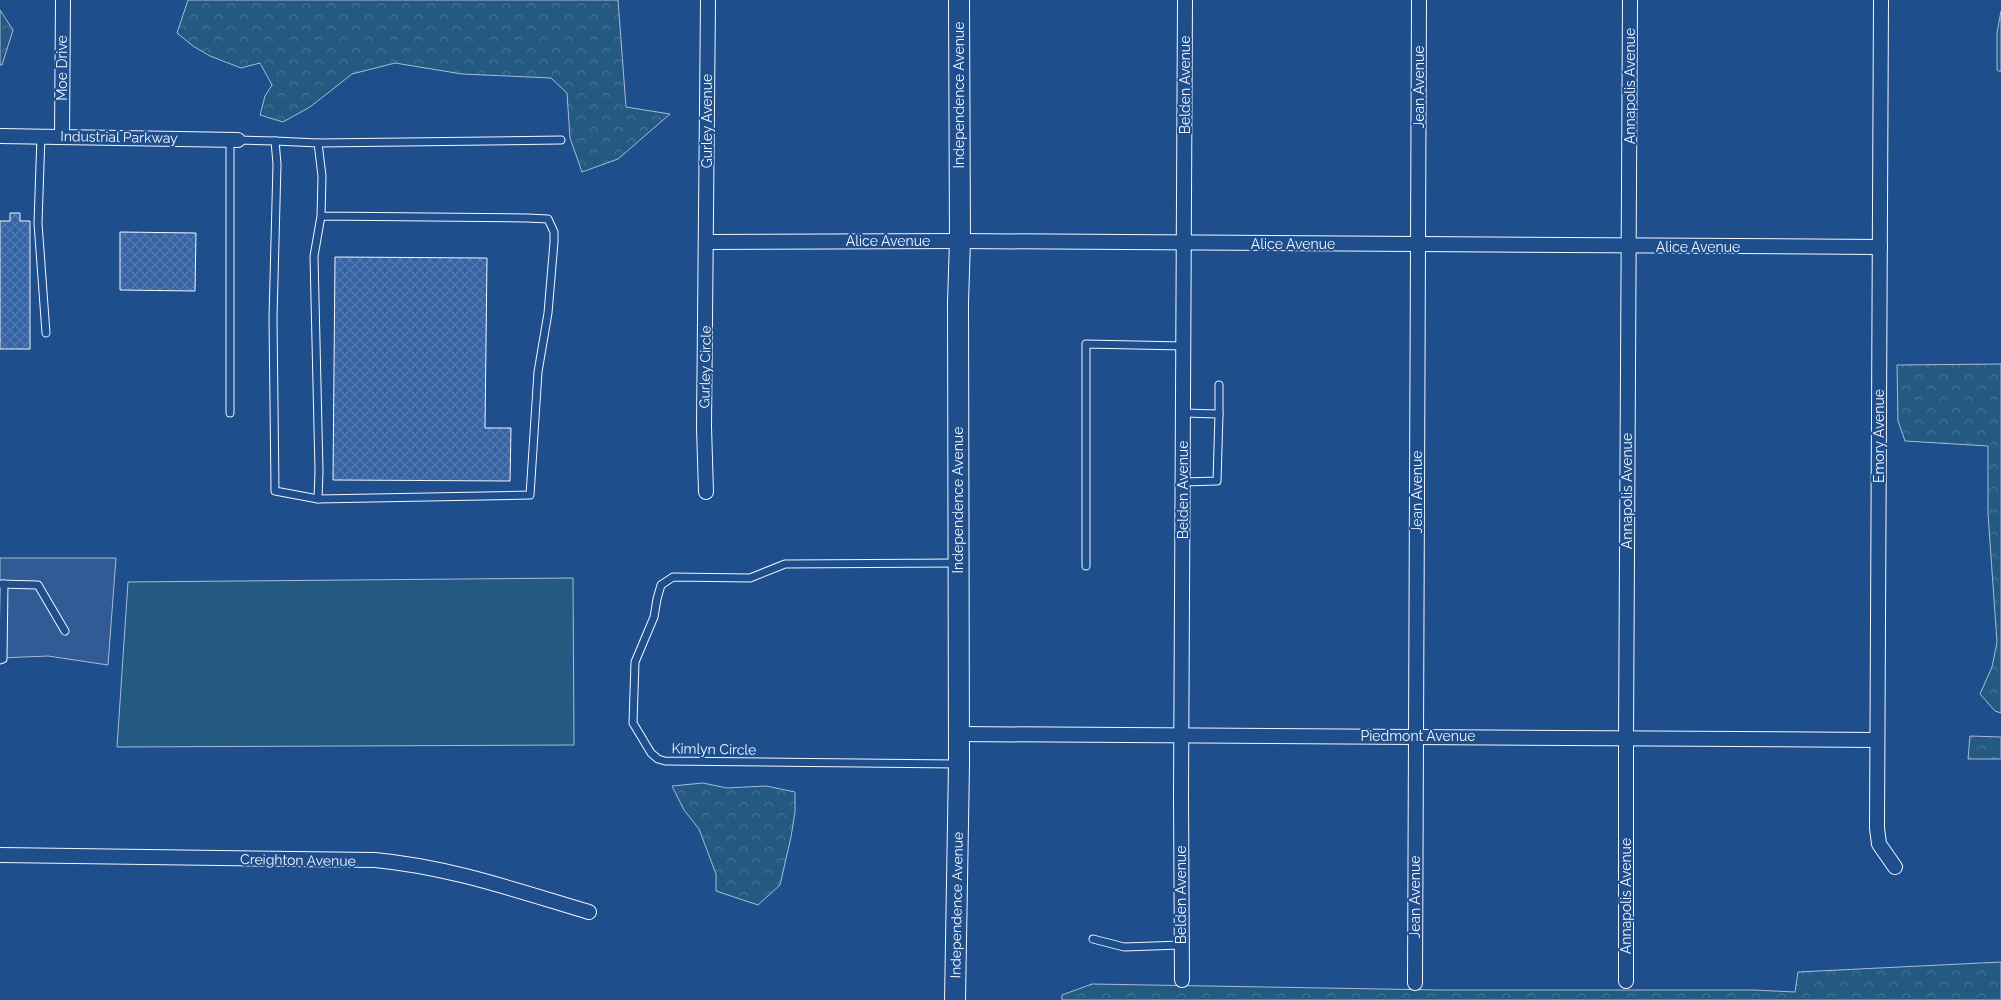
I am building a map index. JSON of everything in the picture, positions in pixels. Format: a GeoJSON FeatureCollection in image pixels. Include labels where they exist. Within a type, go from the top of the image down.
{"type":"FeatureCollection","features":[{"type":"Feature","properties":{"kind":"street","name":"Moe Drive"},"geometry":{"type":"LineString","coordinates":[[62,136],[63,0]]}},
{"type":"Feature","properties":{"kind":"street","name":"Gurley Avenue"},"geometry":{"type":"LineString","coordinates":[[706,242],[708,0]]}},
{"type":"Feature","properties":{"kind":"street","name":"Independence Avenue"},"geometry":{"type":"LineString","coordinates":[[955,1000],[959,764],[958,302],[960,241],[960,0]]}},
{"type":"Feature","properties":{"kind":"street","name":"Belden Avenue"},"geometry":{"type":"LineString","coordinates":[[1182,980],[1181,736],[1185,0]]}},
{"type":"Feature","properties":{"kind":"street","name":"Jean Avenue"},"geometry":{"type":"LineString","coordinates":[[1415,983],[1419,0]]}},
{"type":"Feature","properties":{"kind":"street","name":"Annapolis Avenue"},"geometry":{"type":"LineString","coordinates":[[1626,981],[1630,0]]}},
{"type":"Feature","properties":{"kind":"street","name":"Emory Avenue"},"geometry":{"type":"LineString","coordinates":[[1881,0],[1878,836],[1880,844],[1895,867]]}},
{"type":"Feature","properties":{"kind":"street","name":"Industrial Parkway"},"geometry":{"type":"LineString","coordinates":[[0,136],[234,140]]}},
{"type":"Feature","properties":{"kind":"street","name":"Alice Avenue"},"geometry":{"type":"LineString","coordinates":[[706,242],[960,241],[1880,248]]}},
{"type":"Feature","properties":{"kind":"street","name":"Gurley Circle"},"geometry":{"type":"LineString","coordinates":[[706,242],[704,427],[706,492]]}},
{"type":"Feature","properties":{"kind":"street","name":"Piedmont Avenue"},"geometry":{"type":"LineString","coordinates":[[959,734],[1181,736],[1416,735],[1877,740]]}},
{"type":"Feature","properties":{"kind":"street","name":"Creighton Avenue"},"geometry":{"type":"LineString","coordinates":[[0,855],[375,860],[412,864],[466,875],[589,912]]}},
{"type":"Feature","properties":{"kind":"lane"},"geometry":{"type":"LineString","coordinates":[[41,136],[38,223],[46,333]]}},
{"type":"Feature","properties":{"kind":"lane"},"geometry":{"type":"LineString","coordinates":[[230,413],[234,140],[318,143],[561,140]]}},
{"type":"Feature","properties":{"kind":"lane"},"geometry":{"type":"LineString","coordinates":[[275,141],[277,164],[274,318],[275,491],[318,499],[530,495],[538,372],[548,313],[554,242],[554,232],[548,220],[527,218],[321,216]]}},
{"type":"Feature","properties":{"kind":"lane"},"geometry":{"type":"LineString","coordinates":[[318,143],[322,176],[321,216],[314,256],[320,471],[318,499]]}},
{"type":"Feature","properties":{"kind":"lane"},"geometry":{"type":"LineString","coordinates":[[1086,566],[1086,344],[1184,346]]}},
{"type":"Feature","properties":{"kind":"lane"},"geometry":{"type":"LineString","coordinates":[[1183,482],[1218,481],[1219,385]]}},
{"type":"Feature","properties":{"kind":"lane"},"geometry":{"type":"LineString","coordinates":[[1183,413],[1219,414]]}},
{"type":"Feature","properties":{"kind":"lane","name":"Kimlyn Circle"},"geometry":{"type":"LineString","coordinates":[[958,562],[785,564],[750,578],[673,577],[661,585],[654,617],[635,662],[634,722],[651,753],[658,759],[665,761],[959,764]]}},
{"type":"Feature","properties":{"kind":"lane"},"geometry":{"type":"LineString","coordinates":[[0,660],[3,659],[2,584],[38,585],[65,631]]}},
{"type":"Feature","properties":{"kind":"lane"},"geometry":{"type":"LineString","coordinates":[[1093,939],[1124,947],[1181,945]]}},
{"type":"Feature","properties":{"kind":"green space"},"geometry":{"type":"Polygon","coordinates":[[[188,0],[618,0],[626,107],[670,114],[618,159],[582,172],[570,138],[567,93],[551,78],[462,74],[395,63],[352,74],[310,107],[283,122],[260,115],[265,96],[272,85],[260,63],[241,68],[210,56],[193,46],[177,33],[188,0]]]}},
{"type":"Feature","properties":{"kind":"green space"},"geometry":{"type":"Polygon","coordinates":[[[0,10],[13,30],[2,65],[0,65],[0,10]]]}},
{"type":"Feature","properties":{"kind":"green space"},"geometry":{"type":"Polygon","coordinates":[[[2001,11],[2001,72],[1997,70],[1997,33],[2001,11]]]}},
{"type":"Feature","properties":{"kind":"green space"},"geometry":{"type":"Polygon","coordinates":[[[2001,364],[2001,713],[1995,711],[1980,694],[1992,667],[1997,642],[1988,514],[1988,446],[1905,441],[1898,421],[1897,365],[2001,364]]]}},
{"type":"Feature","properties":{"kind":"green space"},"geometry":{"type":"Polygon","coordinates":[[[573,578],[574,745],[117,747],[128,582],[573,578]]]}},
{"type":"Feature","properties":{"kind":"green space"},"geometry":{"type":"Polygon","coordinates":[[[1970,736],[2001,737],[2001,759],[1968,759],[1970,736]]]}},
{"type":"Feature","properties":{"kind":"green space"},"geometry":{"type":"Polygon","coordinates":[[[703,783],[727,788],[766,786],[795,792],[795,812],[791,837],[780,885],[758,905],[716,891],[716,874],[699,829],[684,810],[672,786],[703,783]]]}},
{"type":"Feature","properties":{"kind":"green space"},"geometry":{"type":"Polygon","coordinates":[[[2001,962],[2001,1000],[1062,1000],[1062,995],[1092,984],[1439,990],[1754,990],[1795,992],[1798,972],[2001,962]]]}},
{"type":"Feature","properties":{"kind":"shaded area"},"geometry":{"type":"Polygon","coordinates":[[[0,558],[116,558],[108,665],[48,656],[0,658],[0,558]]]}},
{"type":"Feature","properties":{"kind":"building"},"geometry":{"type":"Polygon","coordinates":[[[10,213],[20,213],[20,221],[30,221],[30,349],[0,349],[0,221],[10,221],[10,213]]]}},
{"type":"Feature","properties":{"kind":"building"},"geometry":{"type":"Polygon","coordinates":[[[120,232],[196,233],[195,291],[120,290],[120,232]]]}},
{"type":"Feature","properties":{"kind":"building"},"geometry":{"type":"Polygon","coordinates":[[[335,257],[487,258],[485,428],[511,428],[510,481],[333,480],[335,257]]]}}]}
